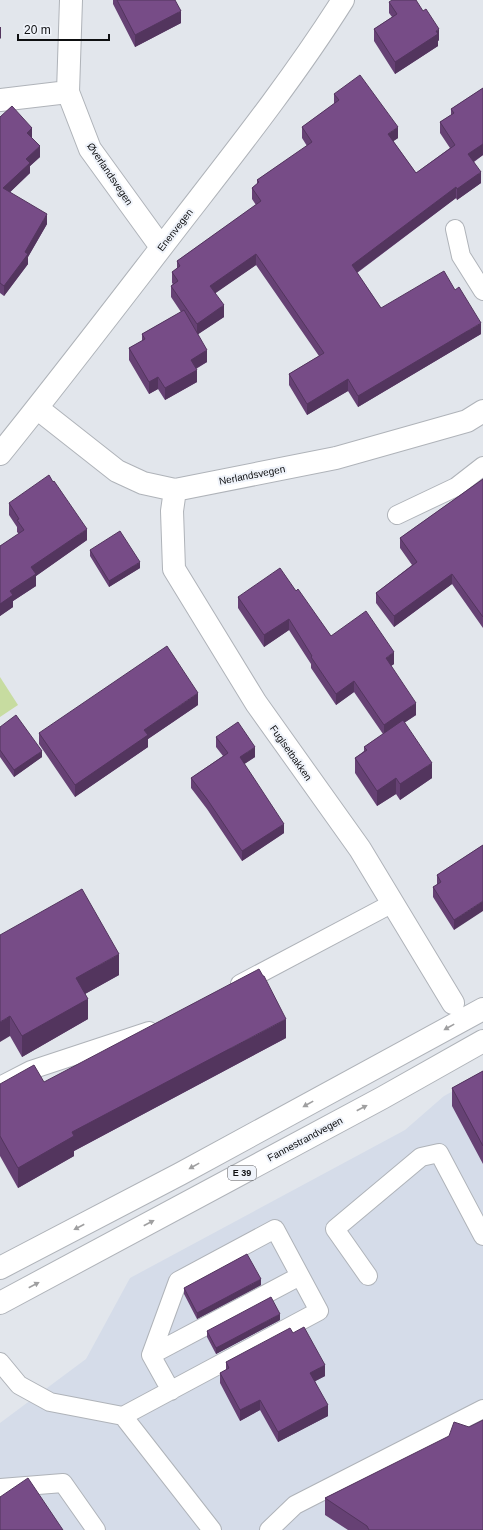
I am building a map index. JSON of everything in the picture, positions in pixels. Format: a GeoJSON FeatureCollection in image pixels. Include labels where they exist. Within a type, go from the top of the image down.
{"type":"FeatureCollection","features":[{"type":"Feature","properties":{"kind":"main road","name":"Øverlandsvegen"},"geometry":{"type":"LineString","coordinates":[[71,0],[68,92],[90,149],[161,247]]}},
{"type":"Feature","properties":{"kind":"main road","name":"Enenvegen"},"geometry":{"type":"LineString","coordinates":[[0,454],[251,131],[343,0]]}},
{"type":"Feature","properties":{"kind":"main road"},"geometry":{"type":"LineString","coordinates":[[0,100],[68,92]]}},
{"type":"Feature","properties":{"kind":"main road","name":"Nerlandsvegen"},"geometry":{"type":"LineString","coordinates":[[37,408],[116,471],[143,483],[175,490],[336,458],[467,421],[483,411]]}},
{"type":"Feature","properties":{"kind":"main road","name":"Fuglsetbakken"},"geometry":{"type":"LineString","coordinates":[[175,490],[172,511],[174,569],[256,703],[360,849],[453,1003]]}},
{"type":"Feature","properties":{"kind":"main road"},"geometry":{"type":"LineString","coordinates":[[0,1268],[180,1174],[483,1009]]}},
{"type":"Feature","properties":{"kind":"main road","name":"Fannestrandvegen"},"geometry":{"type":"LineString","coordinates":[[0,1303],[382,1098],[483,1041]]}},
{"type":"Feature","properties":{"kind":"lane"},"geometry":{"type":"LineString","coordinates":[[455,229],[461,256],[483,291]]}},
{"type":"Feature","properties":{"kind":"lane"},"geometry":{"type":"LineString","coordinates":[[397,515],[456,486],[483,466]]}},
{"type":"Feature","properties":{"kind":"lane"},"geometry":{"type":"LineString","coordinates":[[222,994],[393,903]]}},
{"type":"Feature","properties":{"kind":"lane"},"geometry":{"type":"LineString","coordinates":[[0,1086],[31,1070],[154,1030],[167,1022]]}},
{"type":"Feature","properties":{"kind":"lane"},"geometry":{"type":"LineString","coordinates":[[368,1276],[335,1229],[421,1157],[439,1153],[483,1236]]}},
{"type":"Feature","properties":{"kind":"lane"},"geometry":{"type":"LineString","coordinates":[[0,1362],[18,1385],[50,1402],[123,1416],[320,1312],[274,1229],[178,1281],[151,1355],[171,1390]]}},
{"type":"Feature","properties":{"kind":"lane"},"geometry":{"type":"LineString","coordinates":[[151,1355],[300,1276]]}},
{"type":"Feature","properties":{"kind":"lane"},"geometry":{"type":"LineString","coordinates":[[269,1530],[294,1505],[483,1409]]}},
{"type":"Feature","properties":{"kind":"lane"},"geometry":{"type":"LineString","coordinates":[[123,1416],[212,1530]]}},
{"type":"Feature","properties":{"kind":"lane"},"geometry":{"type":"LineString","coordinates":[[0,1488],[63,1483],[96,1530]]}},
{"type":"Feature","properties":{"kind":"shaded area"},"geometry":{"type":"Polygon","coordinates":[[[483,1075],[483,1530],[0,1530],[0,1423],[86,1359],[130,1278],[405,1130],[444,1096],[483,1075]]]}},
{"type":"Feature","properties":{"kind":"green space"},"geometry":{"type":"Polygon","coordinates":[[[0,677],[18,705],[0,717],[0,677]]]}},
{"type":"Feature","properties":{"kind":"building"},"geometry":{"type":"Polygon","coordinates":[[[117,0],[175,0],[181,11],[135,35],[117,0]]]}},
{"type":"Feature","properties":{"kind":"building"},"geometry":{"type":"Polygon","coordinates":[[[392,0],[416,0],[423,11],[426,9],[439,29],[436,31],[438,34],[395,62],[374,29],[397,14],[389,2],[392,0]]]}},
{"type":"Feature","properties":{"kind":"building"},"geometry":{"type":"Polygon","coordinates":[[[360,75],[398,127],[388,134],[416,173],[455,145],[440,122],[454,113],[451,109],[483,88],[483,144],[468,154],[481,172],[457,189],[456,187],[352,265],[381,308],[444,271],[455,290],[459,287],[481,323],[358,396],[348,379],[307,404],[289,374],[324,353],[256,254],[210,286],[224,305],[197,324],[171,286],[178,281],[172,272],[180,266],[177,261],[261,201],[252,188],[259,182],[257,180],[312,142],[302,127],[339,100],[334,94],[360,75]]]}},
{"type":"Feature","properties":{"kind":"building"},"geometry":{"type":"Polygon","coordinates":[[[12,106],[32,128],[27,133],[40,146],[26,159],[30,163],[3,188],[47,214],[25,252],[28,254],[4,286],[0,283],[0,117],[12,106]]]}},
{"type":"Feature","properties":{"kind":"building"},"geometry":{"type":"Polygon","coordinates":[[[184,310],[207,350],[191,360],[197,370],[165,388],[158,377],[149,382],[129,348],[145,339],[142,334],[184,310]]]}},
{"type":"Feature","properties":{"kind":"building"},"geometry":{"type":"Polygon","coordinates":[[[49,475],[87,529],[31,567],[36,574],[10,591],[13,595],[0,604],[0,546],[24,530],[17,520],[19,519],[9,503],[49,475]]]}},
{"type":"Feature","properties":{"kind":"building"},"geometry":{"type":"Polygon","coordinates":[[[483,479],[483,617],[452,574],[394,616],[376,593],[417,562],[400,538],[483,479]]]}},
{"type":"Feature","properties":{"kind":"building"},"geometry":{"type":"Polygon","coordinates":[[[120,531],[140,562],[109,581],[90,550],[120,531]]]}},
{"type":"Feature","properties":{"kind":"building"},"geometry":{"type":"Polygon","coordinates":[[[280,568],[296,591],[298,589],[331,636],[366,611],[394,652],[386,658],[416,703],[384,725],[354,681],[336,694],[311,657],[312,656],[289,619],[264,635],[238,597],[280,568]]]}},
{"type":"Feature","properties":{"kind":"building"},"geometry":{"type":"Polygon","coordinates":[[[167,646],[198,693],[144,730],[148,735],[75,785],[39,733],[167,646]]]}},
{"type":"Feature","properties":{"kind":"building"},"geometry":{"type":"Polygon","coordinates":[[[16,715],[42,751],[14,770],[0,750],[0,727],[16,715]]]}},
{"type":"Feature","properties":{"kind":"building"},"geometry":{"type":"Polygon","coordinates":[[[403,720],[432,763],[400,784],[396,778],[377,791],[355,758],[367,750],[364,747],[403,720]]]}},
{"type":"Feature","properties":{"kind":"building"},"geometry":{"type":"Polygon","coordinates":[[[238,722],[255,747],[240,757],[284,824],[242,851],[191,778],[228,753],[216,737],[238,722]]]}},
{"type":"Feature","properties":{"kind":"building"},"geometry":{"type":"Polygon","coordinates":[[[483,845],[483,901],[454,920],[433,887],[441,882],[437,875],[483,845]]]}},
{"type":"Feature","properties":{"kind":"building"},"geometry":{"type":"Polygon","coordinates":[[[82,889],[119,954],[76,978],[88,999],[22,1036],[10,1016],[0,1022],[0,935],[82,889]]]}},
{"type":"Feature","properties":{"kind":"building"},"geometry":{"type":"Polygon","coordinates":[[[259,969],[286,1019],[72,1132],[74,1136],[18,1168],[0,1136],[0,1084],[34,1065],[44,1082],[259,969]]]}},
{"type":"Feature","properties":{"kind":"building"},"geometry":{"type":"Polygon","coordinates":[[[483,1071],[483,1146],[452,1088],[483,1071]]]}},
{"type":"Feature","properties":{"kind":"building"},"geometry":{"type":"Polygon","coordinates":[[[247,1254],[261,1279],[197,1313],[184,1288],[247,1254]]]}},
{"type":"Feature","properties":{"kind":"building"},"geometry":{"type":"Polygon","coordinates":[[[271,1297],[280,1314],[216,1348],[207,1331],[271,1297]]]}},
{"type":"Feature","properties":{"kind":"building"},"geometry":{"type":"Polygon","coordinates":[[[304,1327],[325,1365],[310,1373],[328,1405],[278,1432],[260,1400],[240,1410],[220,1373],[229,1368],[226,1362],[290,1328],[293,1333],[304,1327]]]}},
{"type":"Feature","properties":{"kind":"building"},"geometry":{"type":"Polygon","coordinates":[[[483,1420],[483,1530],[369,1530],[367,1526],[325,1498],[449,1436],[454,1422],[469,1427],[483,1420]]]}},
{"type":"Feature","properties":{"kind":"building"},"geometry":{"type":"Polygon","coordinates":[[[28,1478],[63,1530],[0,1530],[0,1497],[28,1478]]]}}]}
